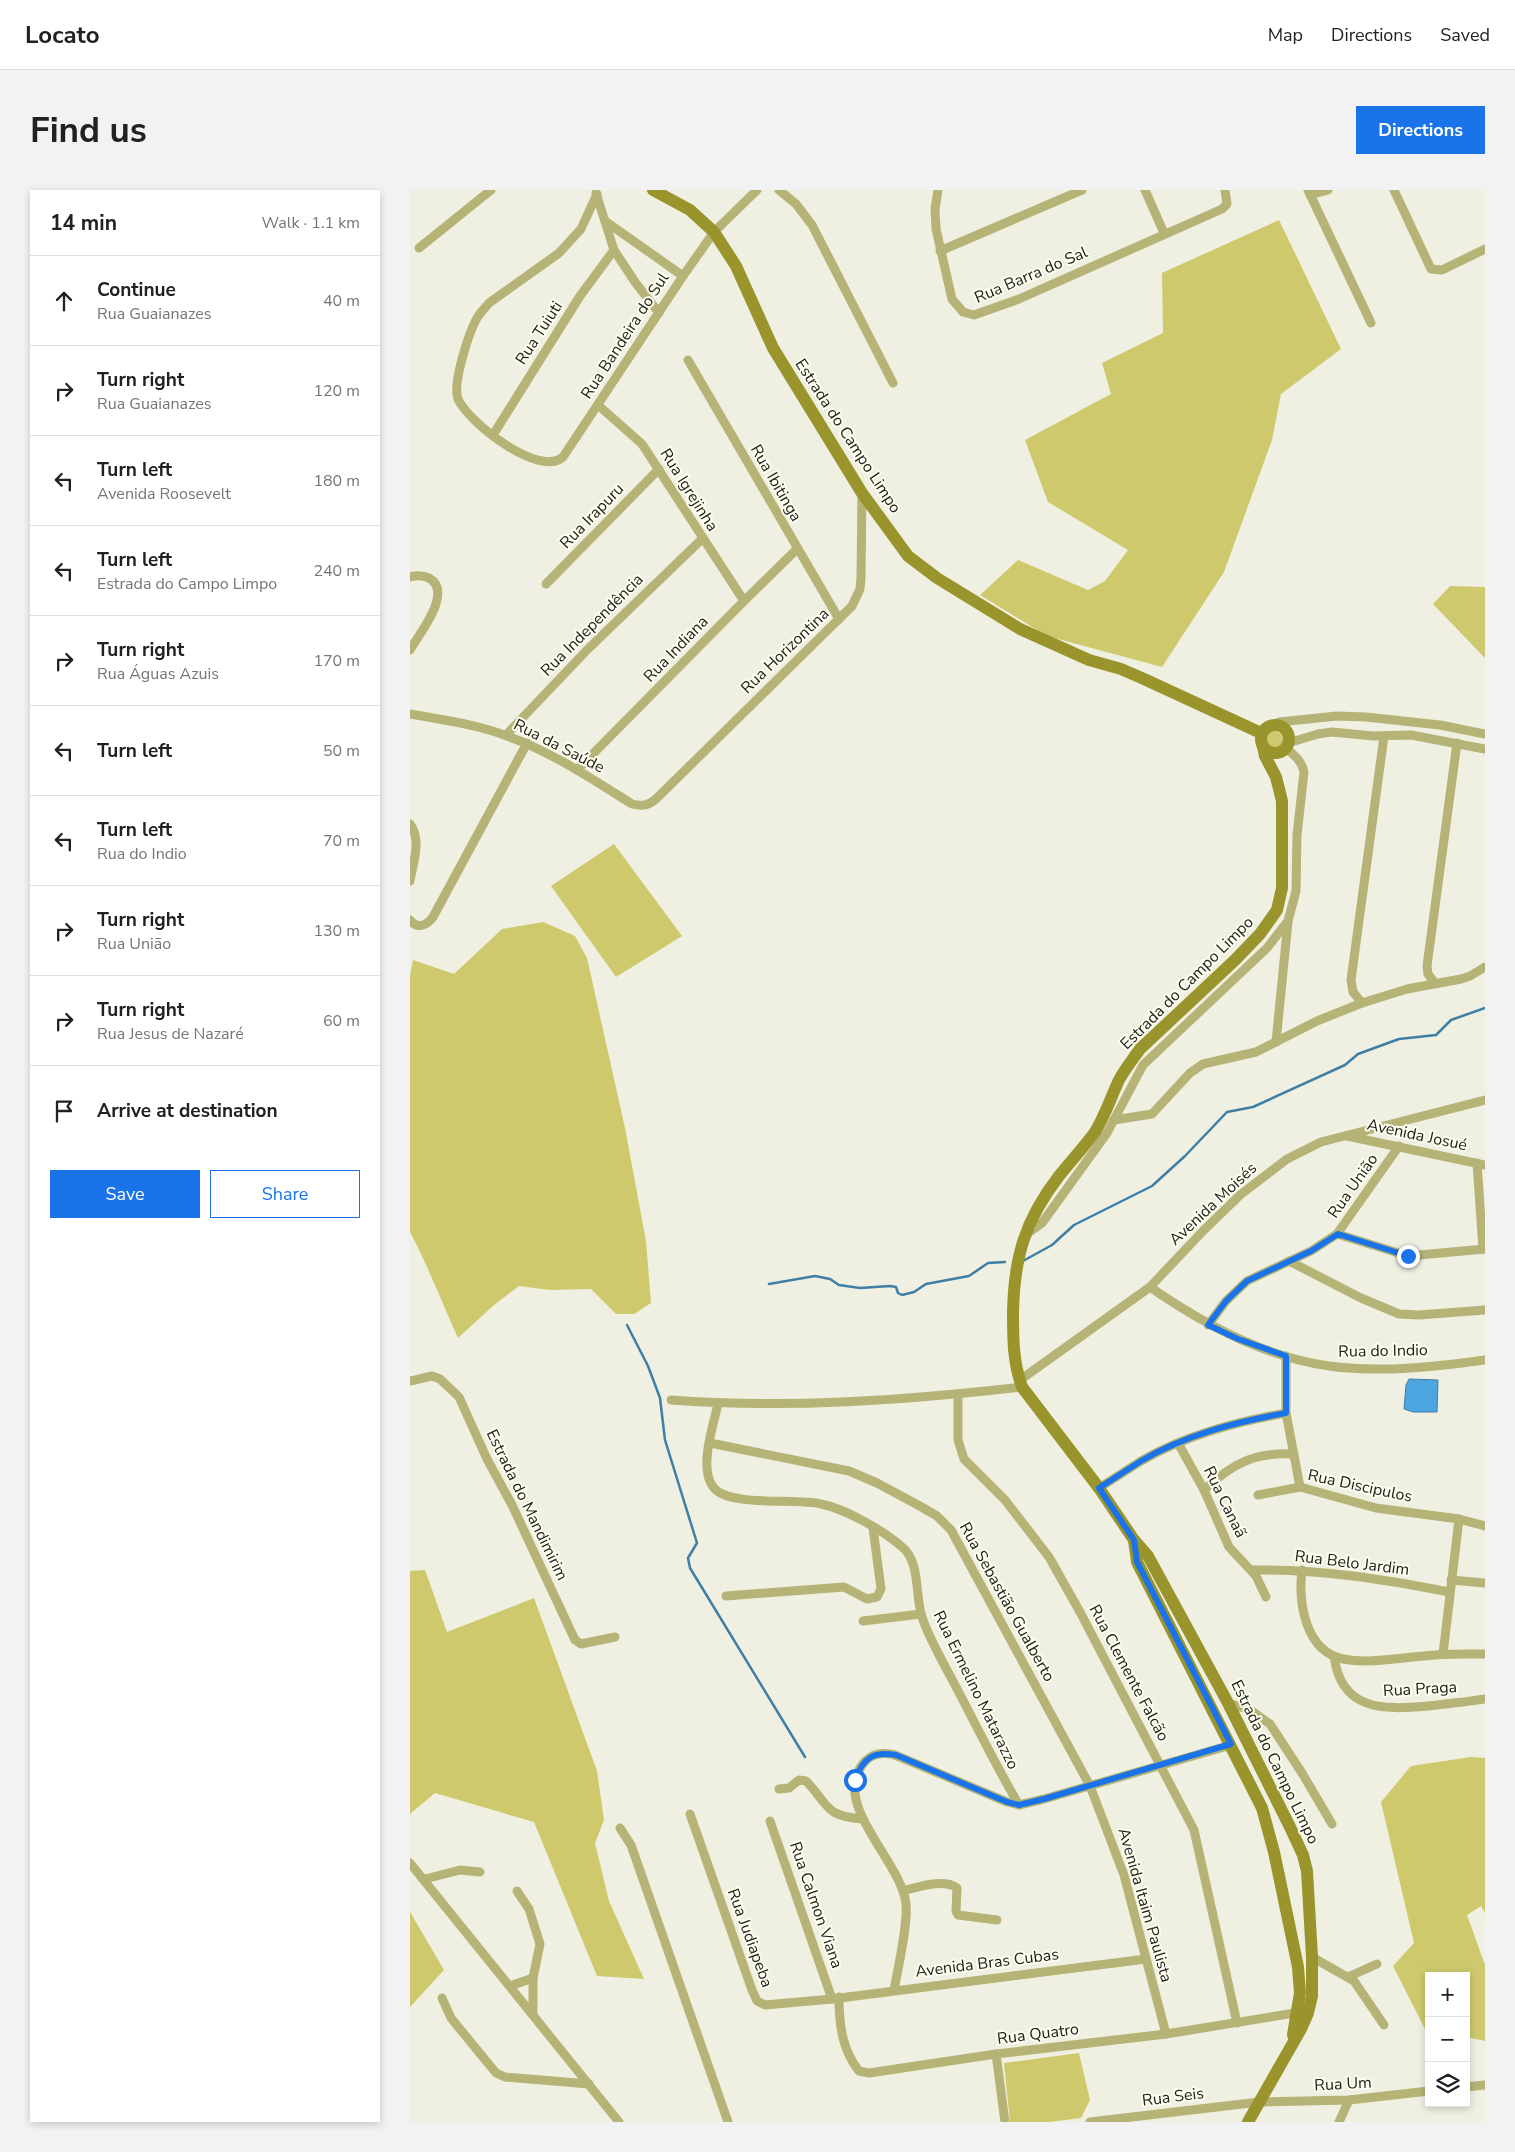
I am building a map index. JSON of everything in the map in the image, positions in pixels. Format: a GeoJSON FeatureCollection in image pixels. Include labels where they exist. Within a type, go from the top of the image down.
{"type":"FeatureCollection","features":[{"type":"Feature","properties":{"kind":"street"},"geometry":{"type":"LineString","coordinates":[[419,248],[492,190]]}},
{"type":"Feature","properties":{"kind":"street","name":"Estrada do Campo Limpo"},"geometry":{"type":"LineString","coordinates":[[653,190],[680,203],[705,222],[714,232],[736,266],[773,348],[862,493],[908,556],[937,578],[1020,629],[1072,652],[1144,678],[1261,734]]}},
{"type":"Feature","properties":{"kind":"street","name":"Rua Bandeira do Sul"},"geometry":{"type":"LineString","coordinates":[[493,435],[512,449],[539,461],[551,463],[563,457],[714,232],[757,190]]}},
{"type":"Feature","properties":{"kind":"street"},"geometry":{"type":"LineString","coordinates":[[779,190],[803,212],[816,232],[893,383]]}},
{"type":"Feature","properties":{"kind":"street","name":"Rua Barra do Sal"},"geometry":{"type":"LineString","coordinates":[[938,190],[935,210],[940,251],[952,299],[962,312],[974,315],[1019,299],[1164,233],[1222,209],[1227,204],[1225,190]]}},
{"type":"Feature","properties":{"kind":"street"},"geometry":{"type":"LineString","coordinates":[[940,251],[1082,190]]}},
{"type":"Feature","properties":{"kind":"street"},"geometry":{"type":"LineString","coordinates":[[1145,190],[1164,233]]}},
{"type":"Feature","properties":{"kind":"street"},"geometry":{"type":"LineString","coordinates":[[1328,190],[1309,192],[1371,322]]}},
{"type":"Feature","properties":{"kind":"street"},"geometry":{"type":"LineString","coordinates":[[1394,190],[1428,265],[1434,271],[1442,270],[1485,249]]}},
{"type":"Feature","properties":{"kind":"street"},"geometry":{"type":"LineString","coordinates":[[596,192],[614,250],[635,282],[659,313]]}},
{"type":"Feature","properties":{"kind":"street"},"geometry":{"type":"LineString","coordinates":[[493,435],[466,411],[458,397],[457,384],[468,341],[481,312],[489,303],[559,253],[581,229],[596,192]]}},
{"type":"Feature","properties":{"kind":"street"},"geometry":{"type":"LineString","coordinates":[[605,221],[683,276]]}},
{"type":"Feature","properties":{"kind":"street","name":"Rua Tuiuti"},"geometry":{"type":"LineString","coordinates":[[493,435],[574,304],[614,250]]}},
{"type":"Feature","properties":{"kind":"street","name":"Rua Ibitinga"},"geometry":{"type":"LineString","coordinates":[[688,360],[839,620]]}},
{"type":"Feature","properties":{"kind":"street","name":"Rua Igrejinha"},"geometry":{"type":"LineString","coordinates":[[598,405],[642,444],[744,601]]}},
{"type":"Feature","properties":{"kind":"street","name":"Rua Irapuru"},"geometry":{"type":"LineString","coordinates":[[546,584],[658,469]]}},
{"type":"Feature","properties":{"kind":"street","name":"Rua Horizontina"},"geometry":{"type":"LineString","coordinates":[[658,797],[852,606],[860,589],[862,493]]}},
{"type":"Feature","properties":{"kind":"street","name":"Rua Independência"},"geometry":{"type":"LineString","coordinates":[[506,735],[588,649],[702,539]]}},
{"type":"Feature","properties":{"kind":"street","name":"Rua Indiana"},"geometry":{"type":"LineString","coordinates":[[577,770],[797,549]]}},
{"type":"Feature","properties":{"kind":"street"},"geometry":{"type":"LineString","coordinates":[[410,577],[425,576],[432,580],[438,592],[438,600],[433,612],[410,650]]}},
{"type":"Feature","properties":{"kind":"street","name":"Rua da Saúde"},"geometry":{"type":"LineString","coordinates":[[410,714],[506,735],[526,743],[577,770],[632,804],[644,806],[658,797]]}},
{"type":"Feature","properties":{"kind":"street"},"geometry":{"type":"LineString","coordinates":[[1274,725],[1279,722],[1337,716],[1440,726],[1485,734]]}},
{"type":"Feature","properties":{"kind":"street"},"geometry":{"type":"LineString","coordinates":[[1276,1042],[1288,922],[1296,891],[1297,835],[1304,772],[1303,766],[1287,746],[1288,732],[1281,726],[1274,725],[1267,726],[1261,734],[1260,738],[1263,747],[1275,753],[1287,746],[1325,733],[1384,736],[1411,735],[1485,749]]}},
{"type":"Feature","properties":{"kind":"street"},"geometry":{"type":"LineString","coordinates":[[1362,1003],[1353,992],[1351,980],[1384,736]]}},
{"type":"Feature","properties":{"kind":"street"},"geometry":{"type":"LineString","coordinates":[[410,920],[412,923],[422,926],[426,925],[433,917],[526,743]]}},
{"type":"Feature","properties":{"kind":"street"},"geometry":{"type":"LineString","coordinates":[[1435,983],[1428,974],[1427,966],[1457,744]]}},
{"type":"Feature","properties":{"kind":"street","name":"Estrada do Campo Limpo"},"geometry":{"type":"LineString","coordinates":[[1248,2122],[1291,2047],[1303,2012],[1312,1957],[1310,1890],[1303,1855],[1228,1703],[1148,1556],[1134,1540],[1099,1488],[1021,1383],[1014,1356],[1014,1287],[1016,1264],[1021,1244],[1028,1233],[1031,1221],[1042,1202],[1096,1131],[1120,1078],[1132,1060],[1140,1049],[1260,934],[1277,910],[1282,888],[1282,801],[1276,777],[1265,756],[1263,747]]}},
{"type":"Feature","properties":{"kind":"street"},"geometry":{"type":"LineString","coordinates":[[410,824],[416,837],[416,847],[410,881]]}},
{"type":"Feature","properties":{"kind":"street"},"geometry":{"type":"LineString","coordinates":[[1028,1233],[1042,1223],[1107,1133],[1142,1065],[1267,948],[1288,922]]}},
{"type":"Feature","properties":{"kind":"street"},"geometry":{"type":"LineString","coordinates":[[1114,1120],[1152,1114],[1190,1073],[1203,1064],[1256,1052],[1318,1021],[1362,1003],[1407,989],[1470,976],[1485,968]]}},
{"type":"Feature","properties":{"kind":"street","name":"Avenida Moisés"},"geometry":{"type":"LineString","coordinates":[[1021,1383],[1150,1287],[1203,1231],[1263,1176],[1287,1158],[1305,1149],[1344,1136],[1485,1100]]}},
{"type":"Feature","properties":{"kind":"street","name":"Avenida Josué"},"geometry":{"type":"LineString","coordinates":[[1344,1136],[1481,1164]]}},
{"type":"Feature","properties":{"kind":"street","name":"Rua União"},"geometry":{"type":"LineString","coordinates":[[1208,1325],[1226,1301],[1247,1281],[1311,1251],[1338,1234],[1398,1146]]}},
{"type":"Feature","properties":{"kind":"street"},"geometry":{"type":"LineString","coordinates":[[1338,1234],[1408,1256],[1484,1249],[1481,1164]]}},
{"type":"Feature","properties":{"kind":"street"},"geometry":{"type":"LineString","coordinates":[[1289,1261],[1360,1298],[1399,1314],[1419,1315],[1485,1310]]}},
{"type":"Feature","properties":{"kind":"street","name":"Rua do Indio"},"geometry":{"type":"LineString","coordinates":[[1150,1287],[1208,1325],[1238,1339],[1286,1356],[1328,1366],[1357,1369],[1410,1367],[1485,1360]]}},
{"type":"Feature","properties":{"kind":"street"},"geometry":{"type":"LineString","coordinates":[[1286,1356],[1286,1413],[1300,1487]]}},
{"type":"Feature","properties":{"kind":"street","name":"Estrada do Mandimirim"},"geometry":{"type":"LineString","coordinates":[[410,1381],[432,1376],[440,1379],[459,1397],[575,1640],[581,1644],[615,1637]]}},
{"type":"Feature","properties":{"kind":"street"},"geometry":{"type":"LineString","coordinates":[[671,1400],[718,1404],[794,1405],[958,1394],[1021,1383]]}},
{"type":"Feature","properties":{"kind":"street","name":"Rua Clemente Falcão"},"geometry":{"type":"LineString","coordinates":[[958,1394],[958,1440],[964,1459],[1005,1500],[1049,1557],[1197,1837],[1237,2023]]}},
{"type":"Feature","properties":{"kind":"street","name":"Rua Ermelino Matarazzo"},"geometry":{"type":"LineString","coordinates":[[718,1404],[710,1442],[707,1469],[714,1489],[722,1494],[741,1499],[819,1503],[844,1512],[874,1528],[908,1552],[917,1584],[921,1614],[1001,1775],[1019,1805]]}},
{"type":"Feature","properties":{"kind":"street"},"geometry":{"type":"LineString","coordinates":[[1099,1488],[1141,1461],[1178,1443],[1240,1422],[1286,1413]]}},
{"type":"Feature","properties":{"kind":"street","name":"Rua Sebastião Gualberto"},"geometry":{"type":"LineString","coordinates":[[710,1442],[848,1471],[877,1483],[918,1504],[946,1524],[958,1540],[1090,1786]]}},
{"type":"Feature","properties":{"kind":"street","name":"Rua Canaã"},"geometry":{"type":"LineString","coordinates":[[1178,1443],[1204,1490],[1229,1546],[1252,1570],[1266,1597]]}},
{"type":"Feature","properties":{"kind":"street"},"geometry":{"type":"LineString","coordinates":[[1204,1490],[1227,1470],[1250,1459],[1263,1454],[1294,1454]]}},
{"type":"Feature","properties":{"kind":"street","name":"Rua Discipulos"},"geometry":{"type":"LineString","coordinates":[[1258,1494],[1300,1487],[1376,1508],[1459,1520],[1485,1526]]}},
{"type":"Feature","properties":{"kind":"street"},"geometry":{"type":"LineString","coordinates":[[1443,1654],[1459,1520]]}},
{"type":"Feature","properties":{"kind":"street"},"geometry":{"type":"LineString","coordinates":[[726,1596],[844,1587],[867,1599],[877,1597],[881,1589],[874,1528]]}},
{"type":"Feature","properties":{"kind":"street","name":"Estrada do Campo Limpo"},"geometry":{"type":"LineString","coordinates":[[1134,1540],[1137,1562],[1258,1799],[1268,1826],[1298,1967],[1306,1995]]}},
{"type":"Feature","properties":{"kind":"street","name":"Rua Belo Jardim"},"geometry":{"type":"LineString","coordinates":[[1252,1570],[1302,1570],[1372,1577],[1449,1592]]}},
{"type":"Feature","properties":{"kind":"street"},"geometry":{"type":"LineString","coordinates":[[1302,1570],[1300,1596],[1307,1623],[1315,1639],[1325,1650],[1334,1656],[1344,1659],[1377,1660],[1443,1654],[1485,1654]]}},
{"type":"Feature","properties":{"kind":"street"},"geometry":{"type":"LineString","coordinates":[[1451,1580],[1485,1583]]}},
{"type":"Feature","properties":{"kind":"street"},"geometry":{"type":"LineString","coordinates":[[863,1621],[921,1614]]}},
{"type":"Feature","properties":{"kind":"street","name":"Rua Praga"},"geometry":{"type":"LineString","coordinates":[[1334,1656],[1338,1676],[1343,1685],[1354,1696],[1370,1706],[1411,1708],[1485,1699]]}},
{"type":"Feature","properties":{"kind":"street"},"geometry":{"type":"LineString","coordinates":[[1228,1703],[1250,1710],[1270,1724],[1306,1779],[1332,1824]]}},
{"type":"Feature","properties":{"kind":"street"},"geometry":{"type":"LineString","coordinates":[[894,1990],[905,1924],[906,1904],[903,1891],[863,1819],[856,1801],[855,1780],[859,1770],[870,1757],[884,1753],[896,1755],[1007,1802],[1019,1805],[1231,1744]]}},
{"type":"Feature","properties":{"kind":"street"},"geometry":{"type":"LineString","coordinates":[[779,1789],[790,1788],[800,1780],[806,1781],[822,1801],[835,1813],[842,1817],[863,1819]]}},
{"type":"Feature","properties":{"kind":"street","name":"Avenida Itaim Paulista"},"geometry":{"type":"LineString","coordinates":[[1090,1786],[1124,1875],[1166,2034]]}},
{"type":"Feature","properties":{"kind":"street","name":"Rua Judiapeba"},"geometry":{"type":"LineString","coordinates":[[690,1814],[757,2001],[765,2005],[776,2005],[836,1998]]}},
{"type":"Feature","properties":{"kind":"street","name":"Rua Calmon Viana"},"geometry":{"type":"LineString","coordinates":[[770,1820],[836,1998]]}},
{"type":"Feature","properties":{"kind":"street"},"geometry":{"type":"LineString","coordinates":[[620,1828],[631,1845],[728,2122]]}},
{"type":"Feature","properties":{"kind":"street"},"geometry":{"type":"LineString","coordinates":[[410,1863],[425,1879],[589,2084],[615,2120]]}},
{"type":"Feature","properties":{"kind":"street"},"geometry":{"type":"LineString","coordinates":[[425,1879],[460,1870],[480,1872]]}},
{"type":"Feature","properties":{"kind":"street"},"geometry":{"type":"LineString","coordinates":[[903,1891],[927,1886],[953,1885],[957,1888],[956,1911],[958,1915],[997,1920]]}},
{"type":"Feature","properties":{"kind":"street"},"geometry":{"type":"LineString","coordinates":[[517,1892],[529,1909],[540,1944],[533,1978],[533,2014]]}},
{"type":"Feature","properties":{"kind":"street"},"geometry":{"type":"LineString","coordinates":[[1312,1957],[1348,1977],[1360,1989],[1384,2025]]}},
{"type":"Feature","properties":{"kind":"street","name":"Avenida Bras Cubas"},"geometry":{"type":"LineString","coordinates":[[836,1998],[1146,1959]]}},
{"type":"Feature","properties":{"kind":"street"},"geometry":{"type":"LineString","coordinates":[[1348,1977],[1377,1964]]}},
{"type":"Feature","properties":{"kind":"street"},"geometry":{"type":"LineString","coordinates":[[510,1986],[533,1978]]}},
{"type":"Feature","properties":{"kind":"street"},"geometry":{"type":"LineString","coordinates":[[442,1998],[452,2018],[496,2073],[505,2077],[589,2084]]}},
{"type":"Feature","properties":{"kind":"street","name":"Rua Quatro"},"geometry":{"type":"LineString","coordinates":[[836,1998],[839,2021],[848,2053],[860,2071],[869,2073],[996,2054],[1166,2034],[1303,2012]]}},
{"type":"Feature","properties":{"kind":"street"},"geometry":{"type":"LineString","coordinates":[[996,2054],[1005,2122]]}},
{"type":"Feature","properties":{"kind":"street"},"geometry":{"type":"LineString","coordinates":[[1470,2087],[1485,2085]]}},
{"type":"Feature","properties":{"kind":"street","name":"Rua Um"},"geometry":{"type":"LineString","coordinates":[[1260,2102],[1349,2100],[1425,2091]]}},
{"type":"Feature","properties":{"kind":"street"},"geometry":{"type":"LineString","coordinates":[[1339,2122],[1349,2100]]}},
{"type":"Feature","properties":{"kind":"street","name":"Rua Seis"},"geometry":{"type":"LineString","coordinates":[[1090,2122],[1260,2102]]}},
{"type":"Feature","properties":{"kind":"shaded area"},"geometry":{"type":"Polygon","coordinates":[[[1279,220],[1341,349],[1281,394],[1272,440],[1224,572],[1162,667],[1047,636],[980,595],[1018,560],[1088,590],[1105,581],[1128,550],[1048,502],[1025,440],[1111,394],[1102,363],[1163,333],[1162,273],[1279,220]]]}},
{"type":"Feature","properties":{"kind":"shaded area"},"geometry":{"type":"Polygon","coordinates":[[[1450,586],[1485,587],[1485,658],[1433,604],[1450,586]]]}},
{"type":"Feature","properties":{"kind":"shaded area"},"geometry":{"type":"Polygon","coordinates":[[[1274,731],[1282,736],[1283,740],[1278,748],[1274,749],[1266,744],[1265,740],[1270,732],[1274,731]]]}},
{"type":"Feature","properties":{"kind":"shaded area"},"geometry":{"type":"Polygon","coordinates":[[[614,844],[682,936],[616,977],[551,886],[614,844]]]}},
{"type":"Feature","properties":{"kind":"shaded area"},"geometry":{"type":"Polygon","coordinates":[[[543,922],[575,936],[587,958],[625,1128],[646,1241],[651,1303],[634,1314],[616,1314],[591,1289],[550,1290],[519,1286],[494,1305],[458,1338],[410,1232],[410,975],[413,960],[454,974],[502,929],[543,922]]]}},
{"type":"Feature","properties":{"kind":"shaded area"},"geometry":{"type":"Polygon","coordinates":[[[425,1570],[447,1632],[534,1598],[597,1771],[604,1820],[595,1843],[609,1901],[644,1979],[597,1976],[534,1822],[435,1793],[410,1814],[410,1571],[425,1570]]]}},
{"type":"Feature","properties":{"kind":"shaded area"},"geometry":{"type":"Polygon","coordinates":[[[1471,1757],[1485,1758],[1485,1913],[1481,1906],[1467,1915],[1485,1965],[1485,2041],[1470,2038],[1470,1972],[1425,1972],[1425,2029],[1393,1966],[1414,1943],[1381,1802],[1411,1766],[1471,1757]]]}},
{"type":"Feature","properties":{"kind":"shaded area"},"geometry":{"type":"Polygon","coordinates":[[[410,1912],[444,1970],[410,2007],[410,1912]]]}},
{"type":"Feature","properties":{"kind":"shaded area"},"geometry":{"type":"Polygon","coordinates":[[[1079,2053],[1090,2100],[1081,2118],[1049,2122],[1010,2122],[1004,2063],[1079,2053]]]}},
{"type":"Feature","properties":{"kind":"water"},"geometry":{"type":"Polygon","coordinates":[[[1409,1379],[1438,1380],[1437,1412],[1413,1412],[1404,1409],[1406,1385],[1409,1379]]]}},
{"type":"Feature","properties":{"kind":"waterway"},"geometry":{"type":"LineString","coordinates":[[1023,1261],[1052,1245],[1074,1225],[1152,1186],[1185,1156],[1227,1112],[1253,1107],[1345,1065],[1358,1054],[1399,1039],[1436,1035],[1451,1020],[1485,1008]]}},
{"type":"Feature","properties":{"kind":"waterway"},"geometry":{"type":"LineString","coordinates":[[769,1284],[815,1276],[830,1279],[839,1285],[860,1288],[896,1287],[898,1293],[902,1295],[914,1292],[926,1284],[969,1276],[988,1263],[1005,1262]]}},
{"type":"Feature","properties":{"kind":"waterway"},"geometry":{"type":"LineString","coordinates":[[627,1325],[648,1366],[660,1398],[665,1440],[697,1543],[688,1558],[690,1568],[805,1757]]}},
{"type":"Feature","properties":{"kind":"route"},"geometry":{"type":"LineString","coordinates":[[855,1780],[859,1770],[870,1757],[884,1753],[896,1755],[1007,1802],[1019,1805],[1231,1744],[1137,1562],[1134,1540],[1099,1488],[1141,1461],[1178,1443],[1240,1422],[1286,1413],[1286,1356],[1238,1339],[1208,1325],[1226,1301],[1247,1281],[1311,1251],[1338,1234],[1408,1256]]}}]}
